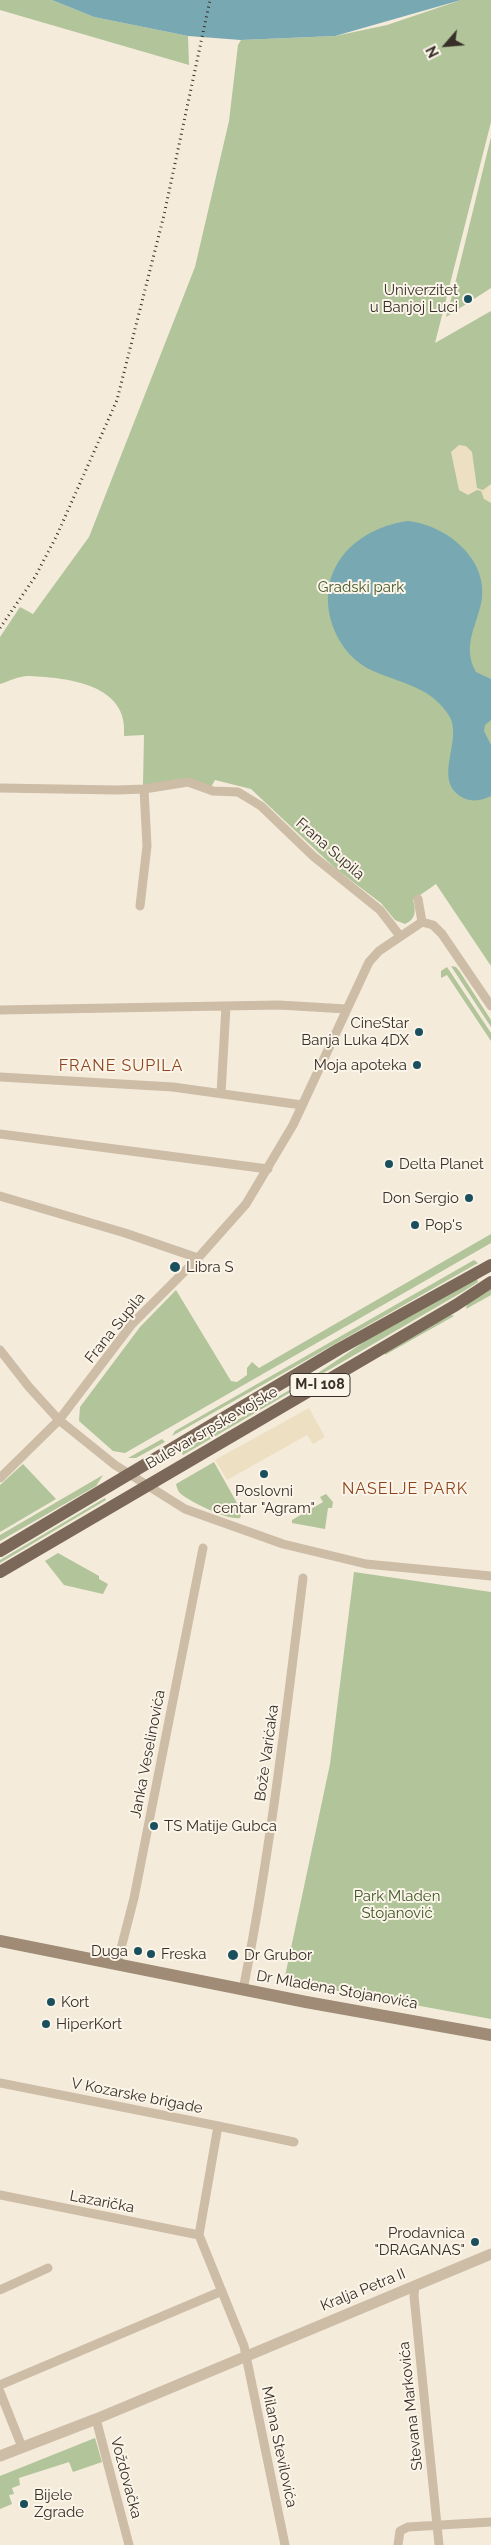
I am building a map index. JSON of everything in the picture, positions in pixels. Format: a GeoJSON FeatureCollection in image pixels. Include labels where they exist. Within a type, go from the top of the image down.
{"type":"FeatureCollection","features":[{"type":"Feature","properties":{"kind":"main road","name":"Bulevar srpske vojske"},"geometry":{"type":"LineString","coordinates":[[0,1551],[339,1349],[491,1265]]}},
{"type":"Feature","properties":{"kind":"main road","name":"Bulevar srpske vojske"},"geometry":{"type":"LineString","coordinates":[[0,1572],[456,1305],[491,1282]]}},
{"type":"Feature","properties":{"kind":"main road","name":"Dr Mladena Stojanovića"},"geometry":{"type":"LineString","coordinates":[[0,1941],[243,1990],[491,2035]]}},
{"type":"Feature","properties":{"kind":"street","name":"Frana Supila"},"geometry":{"type":"LineString","coordinates":[[0,788],[144,789],[188,782],[213,792],[238,792],[250,798],[302,843],[314,856],[380,910],[400,936],[369,962],[293,1125],[268,1169],[235,1218],[132,1324],[59,1420],[0,1478]]}},
{"type":"Feature","properties":{"kind":"street"},"geometry":{"type":"LineString","coordinates":[[140,906],[147,846],[144,789]]}},
{"type":"Feature","properties":{"kind":"street"},"geometry":{"type":"LineString","coordinates":[[418,899],[422,922]]}},
{"type":"Feature","properties":{"kind":"street"},"geometry":{"type":"LineString","coordinates":[[400,936],[422,922],[433,925],[442,934],[491,1006]]}},
{"type":"Feature","properties":{"kind":"street"},"geometry":{"type":"LineString","coordinates":[[0,1010],[279,1005],[346,1009]]}},
{"type":"Feature","properties":{"kind":"street"},"geometry":{"type":"LineString","coordinates":[[221,1094],[226,1006]]}},
{"type":"Feature","properties":{"kind":"street"},"geometry":{"type":"LineString","coordinates":[[0,1077],[173,1087],[302,1105]]}},
{"type":"Feature","properties":{"kind":"street"},"geometry":{"type":"LineString","coordinates":[[0,1134],[268,1169]]}},
{"type":"Feature","properties":{"kind":"street"},"geometry":{"type":"LineString","coordinates":[[0,1196],[125,1233],[198,1258]]}},
{"type":"Feature","properties":{"kind":"street"},"geometry":{"type":"LineString","coordinates":[[0,1350],[29,1387],[59,1420],[128,1473],[185,1509],[203,1517],[307,1551],[366,1564],[491,1576]]}},
{"type":"Feature","properties":{"kind":"street","name":"Janka Veselinovića"},"geometry":{"type":"LineString","coordinates":[[117,1964],[134,1898],[203,1548]]}},
{"type":"Feature","properties":{"kind":"street","name":"Bože Varićaka"},"geometry":{"type":"LineString","coordinates":[[243,1990],[257,1915],[282,1750],[302,1578]]}},
{"type":"Feature","properties":{"kind":"street","name":"V Kozarske brigade"},"geometry":{"type":"LineString","coordinates":[[0,2083],[218,2126],[198,2235]]}},
{"type":"Feature","properties":{"kind":"street"},"geometry":{"type":"LineString","coordinates":[[218,2126],[294,2142]]}},
{"type":"Feature","properties":{"kind":"street","name":"Lazarička"},"geometry":{"type":"LineString","coordinates":[[0,2195],[198,2235]]}},
{"type":"Feature","properties":{"kind":"street"},"geometry":{"type":"LineString","coordinates":[[198,2235],[246,2355]]}},
{"type":"Feature","properties":{"kind":"street","name":"Kralja Petra II"},"geometry":{"type":"LineString","coordinates":[[0,2456],[96,2419],[491,2254]]}},
{"type":"Feature","properties":{"kind":"street"},"geometry":{"type":"LineString","coordinates":[[0,2290],[48,2268]]}},
{"type":"Feature","properties":{"kind":"street","name":"Stevana Markovića"},"geometry":{"type":"LineString","coordinates":[[415,2285],[414,2296],[439,2545]]}},
{"type":"Feature","properties":{"kind":"street"},"geometry":{"type":"LineString","coordinates":[[0,2385],[222,2291]]}},
{"type":"Feature","properties":{"kind":"street","name":"Milana Stevilovića"},"geometry":{"type":"LineString","coordinates":[[246,2355],[285,2545]]}},
{"type":"Feature","properties":{"kind":"street"},"geometry":{"type":"LineString","coordinates":[[0,2392],[22,2447]]}},
{"type":"Feature","properties":{"kind":"street","name":"Voždovačka"},"geometry":{"type":"LineString","coordinates":[[96,2419],[129,2545]]}},
{"type":"Feature","properties":{"kind":"street"},"geometry":{"type":"LineString","coordinates":[[398,2545],[398,2536],[403,2529],[437,2524],[491,2522]]}},
{"type":"Feature","properties":{"kind":"green space"},"geometry":{"type":"Polygon","coordinates":[[[0,0],[52,0],[94,17],[188,36],[189,65],[0,10],[0,0]]]}},
{"type":"Feature","properties":{"kind":"green space","name":"Gradski park"},"geometry":{"type":"Polygon","coordinates":[[[461,0],[491,0],[491,122],[435,343],[491,311],[491,966],[436,884],[413,900],[415,908],[413,917],[405,924],[395,920],[381,903],[336,869],[251,789],[215,780],[211,787],[190,780],[143,785],[144,735],[124,736],[123,719],[117,705],[93,687],[61,679],[30,676],[15,678],[0,684],[0,637],[20,607],[33,614],[89,537],[195,267],[229,121],[238,45],[241,40],[335,36],[387,25],[461,0]]]}},
{"type":"Feature","properties":{"kind":"green space"},"geometry":{"type":"Polygon","coordinates":[[[491,137],[491,288],[446,317],[453,292],[491,137]]]}},
{"type":"Feature","properties":{"kind":"green space"},"geometry":{"type":"Polygon","coordinates":[[[451,966],[456,967],[460,972],[491,1020],[491,1027],[451,966]]]}},
{"type":"Feature","properties":{"kind":"green space"},"geometry":{"type":"Polygon","coordinates":[[[447,967],[491,1033],[491,1041],[447,975],[441,978],[441,971],[447,967]]]}},
{"type":"Feature","properties":{"kind":"green space"},"geometry":{"type":"Polygon","coordinates":[[[491,1234],[491,1243],[125,1453],[113,1451],[79,1421],[80,1407],[140,1327],[176,1290],[231,1381],[237,1382],[247,1375],[247,1368],[252,1362],[259,1368],[491,1234]]]}},
{"type":"Feature","properties":{"kind":"green space"},"geometry":{"type":"Polygon","coordinates":[[[474,1260],[478,1263],[172,1436],[175,1431],[474,1260]]]}},
{"type":"Feature","properties":{"kind":"green space"},"geometry":{"type":"Polygon","coordinates":[[[477,1278],[478,1282],[464,1291],[183,1455],[181,1452],[309,1379],[367,1340],[477,1278]]]}},
{"type":"Feature","properties":{"kind":"green space"},"geometry":{"type":"Polygon","coordinates":[[[491,1289],[491,1295],[466,1309],[467,1304],[491,1289]]]}},
{"type":"Feature","properties":{"kind":"green space"},"geometry":{"type":"Polygon","coordinates":[[[451,1315],[454,1316],[385,1355],[385,1353],[451,1315]]]}},
{"type":"Feature","properties":{"kind":"green space"},"geometry":{"type":"Polygon","coordinates":[[[162,1439],[165,1442],[136,1458],[128,1458],[162,1439]]]}},
{"type":"Feature","properties":{"kind":"green space"},"geometry":{"type":"Polygon","coordinates":[[[214,1462],[242,1512],[240,1518],[228,1517],[201,1506],[178,1490],[176,1484],[214,1462]]]}},
{"type":"Feature","properties":{"kind":"green space"},"geometry":{"type":"Polygon","coordinates":[[[23,1464],[56,1499],[0,1532],[0,1485],[23,1464]]]}},
{"type":"Feature","properties":{"kind":"green space"},"geometry":{"type":"Polygon","coordinates":[[[103,1475],[96,1486],[0,1541],[0,1535],[103,1475]]]}},
{"type":"Feature","properties":{"kind":"green space"},"geometry":{"type":"Polygon","coordinates":[[[326,1494],[333,1502],[332,1508],[328,1508],[325,1529],[292,1523],[292,1520],[323,1502],[320,1497],[326,1494]]]}},
{"type":"Feature","properties":{"kind":"green space"},"geometry":{"type":"Polygon","coordinates":[[[105,1498],[106,1500],[0,1563],[0,1560],[105,1498]]]}},
{"type":"Feature","properties":{"kind":"green space"},"geometry":{"type":"Polygon","coordinates":[[[58,1553],[99,1576],[99,1579],[108,1584],[103,1594],[64,1585],[45,1561],[58,1553]]]}},
{"type":"Feature","properties":{"kind":"green space","name":"Park Mladen Stojanović"},"geometry":{"type":"Polygon","coordinates":[[[354,1572],[491,1592],[491,2019],[284,1981],[330,1764],[354,1572]]]}},
{"type":"Feature","properties":{"kind":"green space"},"geometry":{"type":"Polygon","coordinates":[[[95,2438],[102,2462],[73,2472],[69,2462],[19,2478],[20,2485],[12,2488],[14,2494],[9,2495],[12,2504],[0,2509],[0,2476],[95,2438]]]}},
{"type":"Feature","properties":{"kind":"shaded area"},"geometry":{"type":"Polygon","coordinates":[[[459,445],[466,446],[472,452],[477,488],[483,490],[491,484],[491,503],[484,499],[481,491],[477,490],[468,495],[459,490],[451,452],[459,445]]]}},
{"type":"Feature","properties":{"kind":"shaded area"},"geometry":{"type":"Polygon","coordinates":[[[309,1408],[325,1437],[313,1444],[307,1435],[227,1480],[215,1460],[309,1408]]]}},
{"type":"Feature","properties":{"kind":"water"},"geometry":{"type":"Polygon","coordinates":[[[52,0],[461,0],[335,36],[241,40],[188,36],[94,17],[52,0]]]}},
{"type":"Feature","properties":{"kind":"water"},"geometry":{"type":"Polygon","coordinates":[[[407,521],[421,523],[435,529],[460,545],[478,569],[482,583],[482,598],[470,644],[470,653],[476,672],[491,679],[491,720],[485,725],[484,731],[491,745],[491,796],[482,799],[466,799],[455,792],[450,782],[448,772],[453,736],[452,724],[448,714],[440,704],[421,690],[367,668],[355,660],[345,649],[332,623],[328,608],[330,579],[342,557],[357,541],[366,535],[386,526],[407,521]]]}},
{"type":"Feature","properties":{"kind":"railway"},"geometry":{"type":"LineString","coordinates":[[0,628],[35,577],[57,535],[117,400],[164,215],[210,0]]}},
{"type":"Feature","properties":{"kind":"place","name":"Univerzitet u Banjoj Luci"},"geometry":{"type":"Point","coordinates":[468,299]}},
{"type":"Feature","properties":{"kind":"place","name":"CineStar Banja Luka 4DX"},"geometry":{"type":"Point","coordinates":[419,1032]}},
{"type":"Feature","properties":{"kind":"place","name":"Moja apoteka"},"geometry":{"type":"Point","coordinates":[417,1065]}},
{"type":"Feature","properties":{"kind":"place","name":"Delta Planet"},"geometry":{"type":"Point","coordinates":[389,1164]}},
{"type":"Feature","properties":{"kind":"place","name":"Don Sergio"},"geometry":{"type":"Point","coordinates":[469,1198]}},
{"type":"Feature","properties":{"kind":"place","name":"Pop's"},"geometry":{"type":"Point","coordinates":[415,1225]}},
{"type":"Feature","properties":{"kind":"place","name":"Libra S"},"geometry":{"type":"Point","coordinates":[175,1267]}},
{"type":"Feature","properties":{"kind":"place","name":"Poslovni centar \"Agram\""},"geometry":{"type":"Point","coordinates":[264,1474]}},
{"type":"Feature","properties":{"kind":"place","name":"TS Matije Gubca"},"geometry":{"type":"Point","coordinates":[154,1826]}},
{"type":"Feature","properties":{"kind":"place","name":"Duga"},"geometry":{"type":"Point","coordinates":[138,1951]}},
{"type":"Feature","properties":{"kind":"place","name":"Freska"},"geometry":{"type":"Point","coordinates":[151,1954]}},
{"type":"Feature","properties":{"kind":"place","name":"Dr Grubor"},"geometry":{"type":"Point","coordinates":[233,1955]}},
{"type":"Feature","properties":{"kind":"place","name":"Kort"},"geometry":{"type":"Point","coordinates":[51,2002]}},
{"type":"Feature","properties":{"kind":"place","name":"HiperKort"},"geometry":{"type":"Point","coordinates":[46,2024]}},
{"type":"Feature","properties":{"kind":"place","name":"Prodavnica \"DRAGANAS\""},"geometry":{"type":"Point","coordinates":[475,2242]}},
{"type":"Feature","properties":{"kind":"place","name":"Bijele Zgrade"},"geometry":{"type":"Point","coordinates":[24,2504]}},
{"type":"Feature","properties":{"kind":"district","name":"FRANE SUPILA"},"geometry":{"type":"Point","coordinates":[121,1066]}},
{"type":"Feature","properties":{"kind":"district","name":"NASELJE PARK"},"geometry":{"type":"Point","coordinates":[405,1489]}}]}
